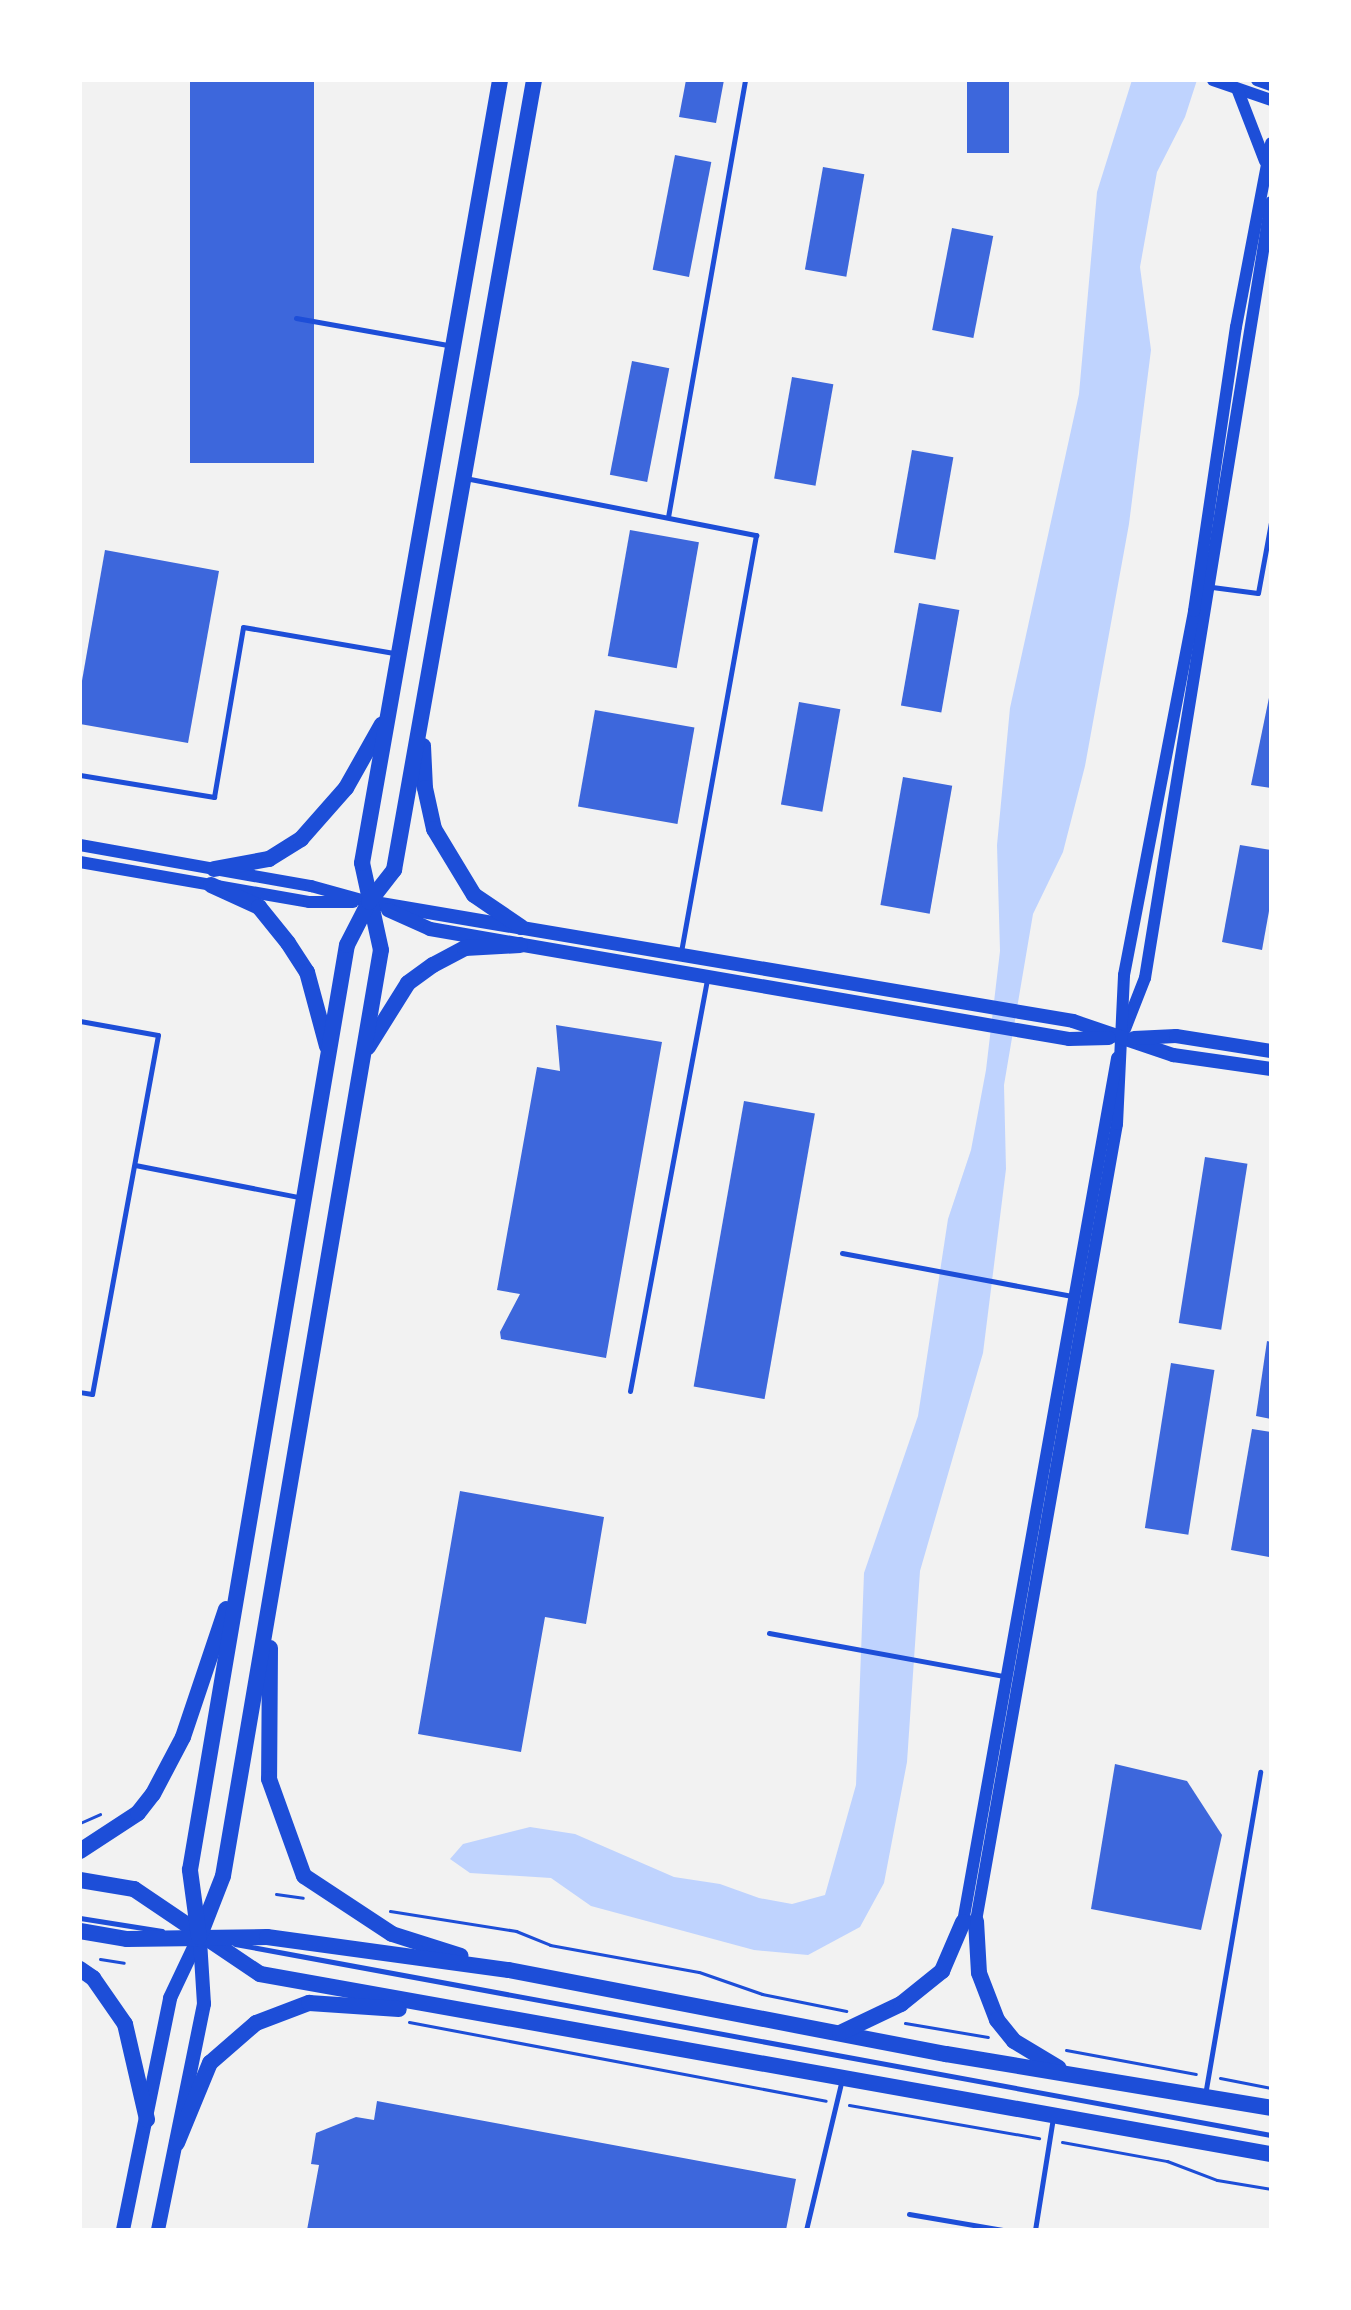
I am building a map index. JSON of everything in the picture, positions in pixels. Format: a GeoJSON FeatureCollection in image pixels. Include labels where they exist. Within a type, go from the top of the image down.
{"type":"FeatureCollection","features":[{"type":"Feature","properties":{"kind":"main road"},"geometry":{"type":"LineString","coordinates":[[123,2230],[170,1998],[223,1876],[381,950],[362,863],[500,80]]}},
{"type":"Feature","properties":{"kind":"main road"},"geometry":{"type":"LineString","coordinates":[[158,2230],[204,2004],[190,1870],[347,945],[369,902],[394,870],[534,80]]}},
{"type":"Feature","properties":{"kind":"main road"},"geometry":{"type":"LineString","coordinates":[[213,877],[269,859],[301,839],[346,788],[388,713]]}},
{"type":"Feature","properties":{"kind":"main road"},"geometry":{"type":"LineString","coordinates":[[422,714],[425,788],[434,829],[474,895],[521,927]]}},
{"type":"Feature","properties":{"kind":"main road"},"geometry":{"type":"LineString","coordinates":[[213,877],[259,907],[288,943],[307,972],[329,1054]]}},
{"type":"Feature","properties":{"kind":"main road"},"geometry":{"type":"LineString","coordinates":[[369,902],[430,929],[1033,1032],[1122,1038],[1176,1036],[1271,1051]]}},
{"type":"Feature","properties":{"kind":"main road"},"geometry":{"type":"LineString","coordinates":[[369,902],[1034,1014],[1173,1055],[1271,1069]]}},
{"type":"Feature","properties":{"kind":"main road"},"geometry":{"type":"LineString","coordinates":[[363,1055],[408,983],[465,948],[520,945]]}},
{"type":"Feature","properties":{"kind":"main road"},"geometry":{"type":"LineString","coordinates":[[80,1851],[138,1813],[153,1794],[183,1737],[242,1562]]}},
{"type":"Feature","properties":{"kind":"main road"},"geometry":{"type":"LineString","coordinates":[[270,1598],[269,1779],[304,1876],[392,1934],[509,1970]]}},
{"type":"Feature","properties":{"kind":"main road"},"geometry":{"type":"LineString","coordinates":[[80,1880],[134,1889],[199,1937],[260,1974],[474,2015],[1271,2154]]}},
{"type":"Feature","properties":{"kind":"main road"},"geometry":{"type":"LineString","coordinates":[[838,2033],[878,2018],[942,1971],[969,1921]]}},
{"type":"Feature","properties":{"kind":"main road"},"geometry":{"type":"LineString","coordinates":[[969,1921],[979,1973],[997,2020],[1014,2041],[1067,2073]]}},
{"type":"Feature","properties":{"kind":"main road"},"geometry":{"type":"LineString","coordinates":[[80,1931],[127,1939],[267,1937],[509,1970],[838,2033],[1271,2108]]}},
{"type":"Feature","properties":{"kind":"main road"},"geometry":{"type":"LineString","coordinates":[[80,1969],[93,1978],[125,2024],[147,2119]]}},
{"type":"Feature","properties":{"kind":"main road"},"geometry":{"type":"LineString","coordinates":[[177,2143],[210,2063],[273,2014],[309,2003],[474,2015]]}},
{"type":"Feature","properties":{"kind":"street"},"geometry":{"type":"LineString","coordinates":[[1213,80],[1271,100]]}},
{"type":"Feature","properties":{"kind":"street"},"geometry":{"type":"LineString","coordinates":[[1257,80],[1271,85]]}},
{"type":"Feature","properties":{"kind":"street"},"geometry":{"type":"LineString","coordinates":[[1232,89],[1265,161]]}},
{"type":"Feature","properties":{"kind":"street"},"geometry":{"type":"LineString","coordinates":[[969,1921],[1117,1124],[1124,975],[1194,611],[1265,161],[1271,143]]}},
{"type":"Feature","properties":{"kind":"street"},"geometry":{"type":"LineString","coordinates":[[969,1921],[1006,1676],[1072,1296],[1122,1038],[1145,978],[1212,587],[1271,202]]}},
{"type":"Feature","properties":{"kind":"street"},"geometry":{"type":"LineString","coordinates":[[80,845],[213,877]]}},
{"type":"Feature","properties":{"kind":"street"},"geometry":{"type":"LineString","coordinates":[[80,862],[213,877],[369,902]]}},
{"type":"Feature","properties":{"kind":"lane"},"geometry":{"type":"LineString","coordinates":[[668,517],[745,80]]}},
{"type":"Feature","properties":{"kind":"lane"},"geometry":{"type":"LineString","coordinates":[[296,318],[453,346]]}},
{"type":"Feature","properties":{"kind":"lane"},"geometry":{"type":"LineString","coordinates":[[464,478],[756,535],[681,955]]}},
{"type":"Feature","properties":{"kind":"lane"},"geometry":{"type":"LineString","coordinates":[[1212,587],[1258,593],[1271,522]]}},
{"type":"Feature","properties":{"kind":"lane"},"geometry":{"type":"LineString","coordinates":[[80,775],[214,797],[243,627],[399,654]]}},
{"type":"Feature","properties":{"kind":"lane"},"geometry":{"type":"LineString","coordinates":[[630,1391],[707,978]]}},
{"type":"Feature","properties":{"kind":"lane"},"geometry":{"type":"LineString","coordinates":[[80,1021],[158,1035],[92,1394],[80,1392]]}},
{"type":"Feature","properties":{"kind":"lane"},"geometry":{"type":"LineString","coordinates":[[135,1165],[304,1199]]}},
{"type":"Feature","properties":{"kind":"lane"},"geometry":{"type":"LineString","coordinates":[[842,1253],[1072,1296]]}},
{"type":"Feature","properties":{"kind":"lane"},"geometry":{"type":"LineString","coordinates":[[769,1633],[1006,1676]]}},
{"type":"Feature","properties":{"kind":"lane"},"geometry":{"type":"LineString","coordinates":[[1205,2096],[1260,1772]]}},
{"type":"Feature","properties":{"kind":"lane"},"geometry":{"type":"LineString","coordinates":[[80,1918],[199,1937],[1271,2135]]}},
{"type":"Feature","properties":{"kind":"lane"},"geometry":{"type":"LineString","coordinates":[[806,2230],[842,2079]]}},
{"type":"Feature","properties":{"kind":"lane"},"geometry":{"type":"LineString","coordinates":[[1035,2230],[1053,2117]]}},
{"type":"Feature","properties":{"kind":"lane"},"geometry":{"type":"LineString","coordinates":[[909,2214],[1003,2230]]}},
{"type":"Feature","properties":{"kind":"lane"},"geometry":{"type":"LineString","coordinates":[[939,2230],[941,2219]]}},
{"type":"Feature","properties":{"kind":"path"},"geometry":{"type":"LineString","coordinates":[[80,1823],[100,1814]]}},
{"type":"Feature","properties":{"kind":"path"},"geometry":{"type":"LineString","coordinates":[[276,1894],[306,1898]]}},
{"type":"Feature","properties":{"kind":"path"},"geometry":{"type":"LineString","coordinates":[[381,1909],[516,1931],[550,1945],[699,1972],[762,1994],[849,2012]]}},
{"type":"Feature","properties":{"kind":"path"},"geometry":{"type":"LineString","coordinates":[[95,1958],[124,1963]]}},
{"type":"Feature","properties":{"kind":"path"},"geometry":{"type":"LineString","coordinates":[[878,2018],[1014,2041]]}},
{"type":"Feature","properties":{"kind":"path"},"geometry":{"type":"LineString","coordinates":[[402,2021],[836,2103],[1167,2161],[1217,2180],[1271,2189]]}},
{"type":"Feature","properties":{"kind":"path"},"geometry":{"type":"LineString","coordinates":[[1059,2049],[1271,2088]]}},
{"type":"Feature","properties":{"kind":"water"},"geometry":{"type":"Polygon","coordinates":[[[1132,80],[1197,80],[1185,117],[1157,172],[1140,267],[1151,350],[1129,524],[1085,766],[1063,852],[1033,914],[1004,1085],[1006,1169],[983,1353],[920,1571],[907,1762],[884,1883],[860,1927],[808,1955],[754,1950],[591,1906],[551,1878],[470,1873],[450,1859],[463,1844],[530,1827],[575,1834],[674,1877],[720,1884],[759,1898],[792,1904],[825,1895],[856,1785],[864,1573],[918,1416],[948,1219],[971,1150],[986,1070],[1000,951],[997,845],[1010,708],[1079,394],[1097,192],[1132,80]]]}},
{"type":"Feature","properties":{"kind":"building"},"geometry":{"type":"Polygon","coordinates":[[[190,80],[314,80],[314,463],[190,463],[190,80]]]}},
{"type":"Feature","properties":{"kind":"building"},"geometry":{"type":"Polygon","coordinates":[[[686,80],[724,80],[716,123],[679,117],[686,80]]]}},
{"type":"Feature","properties":{"kind":"building"},"geometry":{"type":"Polygon","coordinates":[[[967,80],[1009,80],[1009,153],[967,153],[967,80]]]}},
{"type":"Feature","properties":{"kind":"building"},"geometry":{"type":"Polygon","coordinates":[[[675,155],[711,162],[689,277],[653,270],[675,155]]]}},
{"type":"Feature","properties":{"kind":"building"},"geometry":{"type":"Polygon","coordinates":[[[823,167],[864,174],[846,277],[805,269],[823,167]]]}},
{"type":"Feature","properties":{"kind":"building"},"geometry":{"type":"Polygon","coordinates":[[[952,228],[993,236],[973,338],[932,330],[952,228]]]}},
{"type":"Feature","properties":{"kind":"building"},"geometry":{"type":"Polygon","coordinates":[[[632,361],[669,368],[647,482],[610,475],[632,361]]]}},
{"type":"Feature","properties":{"kind":"building"},"geometry":{"type":"Polygon","coordinates":[[[792,377],[833,384],[815,486],[774,478],[792,377]]]}},
{"type":"Feature","properties":{"kind":"building"},"geometry":{"type":"Polygon","coordinates":[[[912,450],[953,457],[935,560],[894,552],[912,450]]]}},
{"type":"Feature","properties":{"kind":"building"},"geometry":{"type":"Polygon","coordinates":[[[630,530],[699,542],[677,668],[608,656],[630,530]]]}},
{"type":"Feature","properties":{"kind":"building"},"geometry":{"type":"Polygon","coordinates":[[[105,550],[219,571],[188,743],[80,724],[80,692],[105,550]]]}},
{"type":"Feature","properties":{"kind":"building"},"geometry":{"type":"Polygon","coordinates":[[[919,603],[959,610],[941,713],[901,705],[919,603]]]}},
{"type":"Feature","properties":{"kind":"building"},"geometry":{"type":"Polygon","coordinates":[[[1271,688],[1271,788],[1251,785],[1271,688]]]}},
{"type":"Feature","properties":{"kind":"building"},"geometry":{"type":"Polygon","coordinates":[[[799,702],[840,709],[822,812],[781,804],[799,702]]]}},
{"type":"Feature","properties":{"kind":"building"},"geometry":{"type":"Polygon","coordinates":[[[595,710],[694,728],[677,824],[578,807],[595,710]]]}},
{"type":"Feature","properties":{"kind":"building"},"geometry":{"type":"Polygon","coordinates":[[[903,777],[952,786],[930,914],[880,905],[903,777]]]}},
{"type":"Feature","properties":{"kind":"building"},"geometry":{"type":"Polygon","coordinates":[[[1240,845],[1271,850],[1271,900],[1262,950],[1222,942],[1240,845]]]}},
{"type":"Feature","properties":{"kind":"building"},"geometry":{"type":"Polygon","coordinates":[[[556,1025],[662,1042],[606,1358],[501,1339],[500,1332],[520,1294],[497,1290],[537,1067],[560,1071],[556,1025]]]}},
{"type":"Feature","properties":{"kind":"building"},"geometry":{"type":"Polygon","coordinates":[[[744,1101],[815,1114],[765,1399],[694,1387],[744,1101]]]}},
{"type":"Feature","properties":{"kind":"building"},"geometry":{"type":"Polygon","coordinates":[[[1205,1157],[1247,1164],[1221,1330],[1179,1323],[1205,1157]]]}},
{"type":"Feature","properties":{"kind":"building"},"geometry":{"type":"Polygon","coordinates":[[[1267,1341],[1271,1342],[1271,1419],[1256,1416],[1267,1341]]]}},
{"type":"Feature","properties":{"kind":"building"},"geometry":{"type":"Polygon","coordinates":[[[1171,1363],[1214,1370],[1188,1535],[1145,1528],[1171,1363]]]}},
{"type":"Feature","properties":{"kind":"building"},"geometry":{"type":"Polygon","coordinates":[[[1252,1429],[1271,1432],[1269,1557],[1231,1550],[1252,1429]]]}},
{"type":"Feature","properties":{"kind":"building"},"geometry":{"type":"Polygon","coordinates":[[[460,1491],[604,1517],[586,1624],[545,1617],[521,1752],[418,1734],[460,1491]]]}},
{"type":"Feature","properties":{"kind":"building"},"geometry":{"type":"Polygon","coordinates":[[[1115,1764],[1187,1781],[1222,1835],[1201,1930],[1091,1909],[1115,1764]]]}},
{"type":"Feature","properties":{"kind":"building"},"geometry":{"type":"Polygon","coordinates":[[[377,2101],[796,2179],[786,2230],[307,2230],[319,2165],[311,2164],[316,2133],[356,2117],[374,2120],[377,2101]]]}}]}
